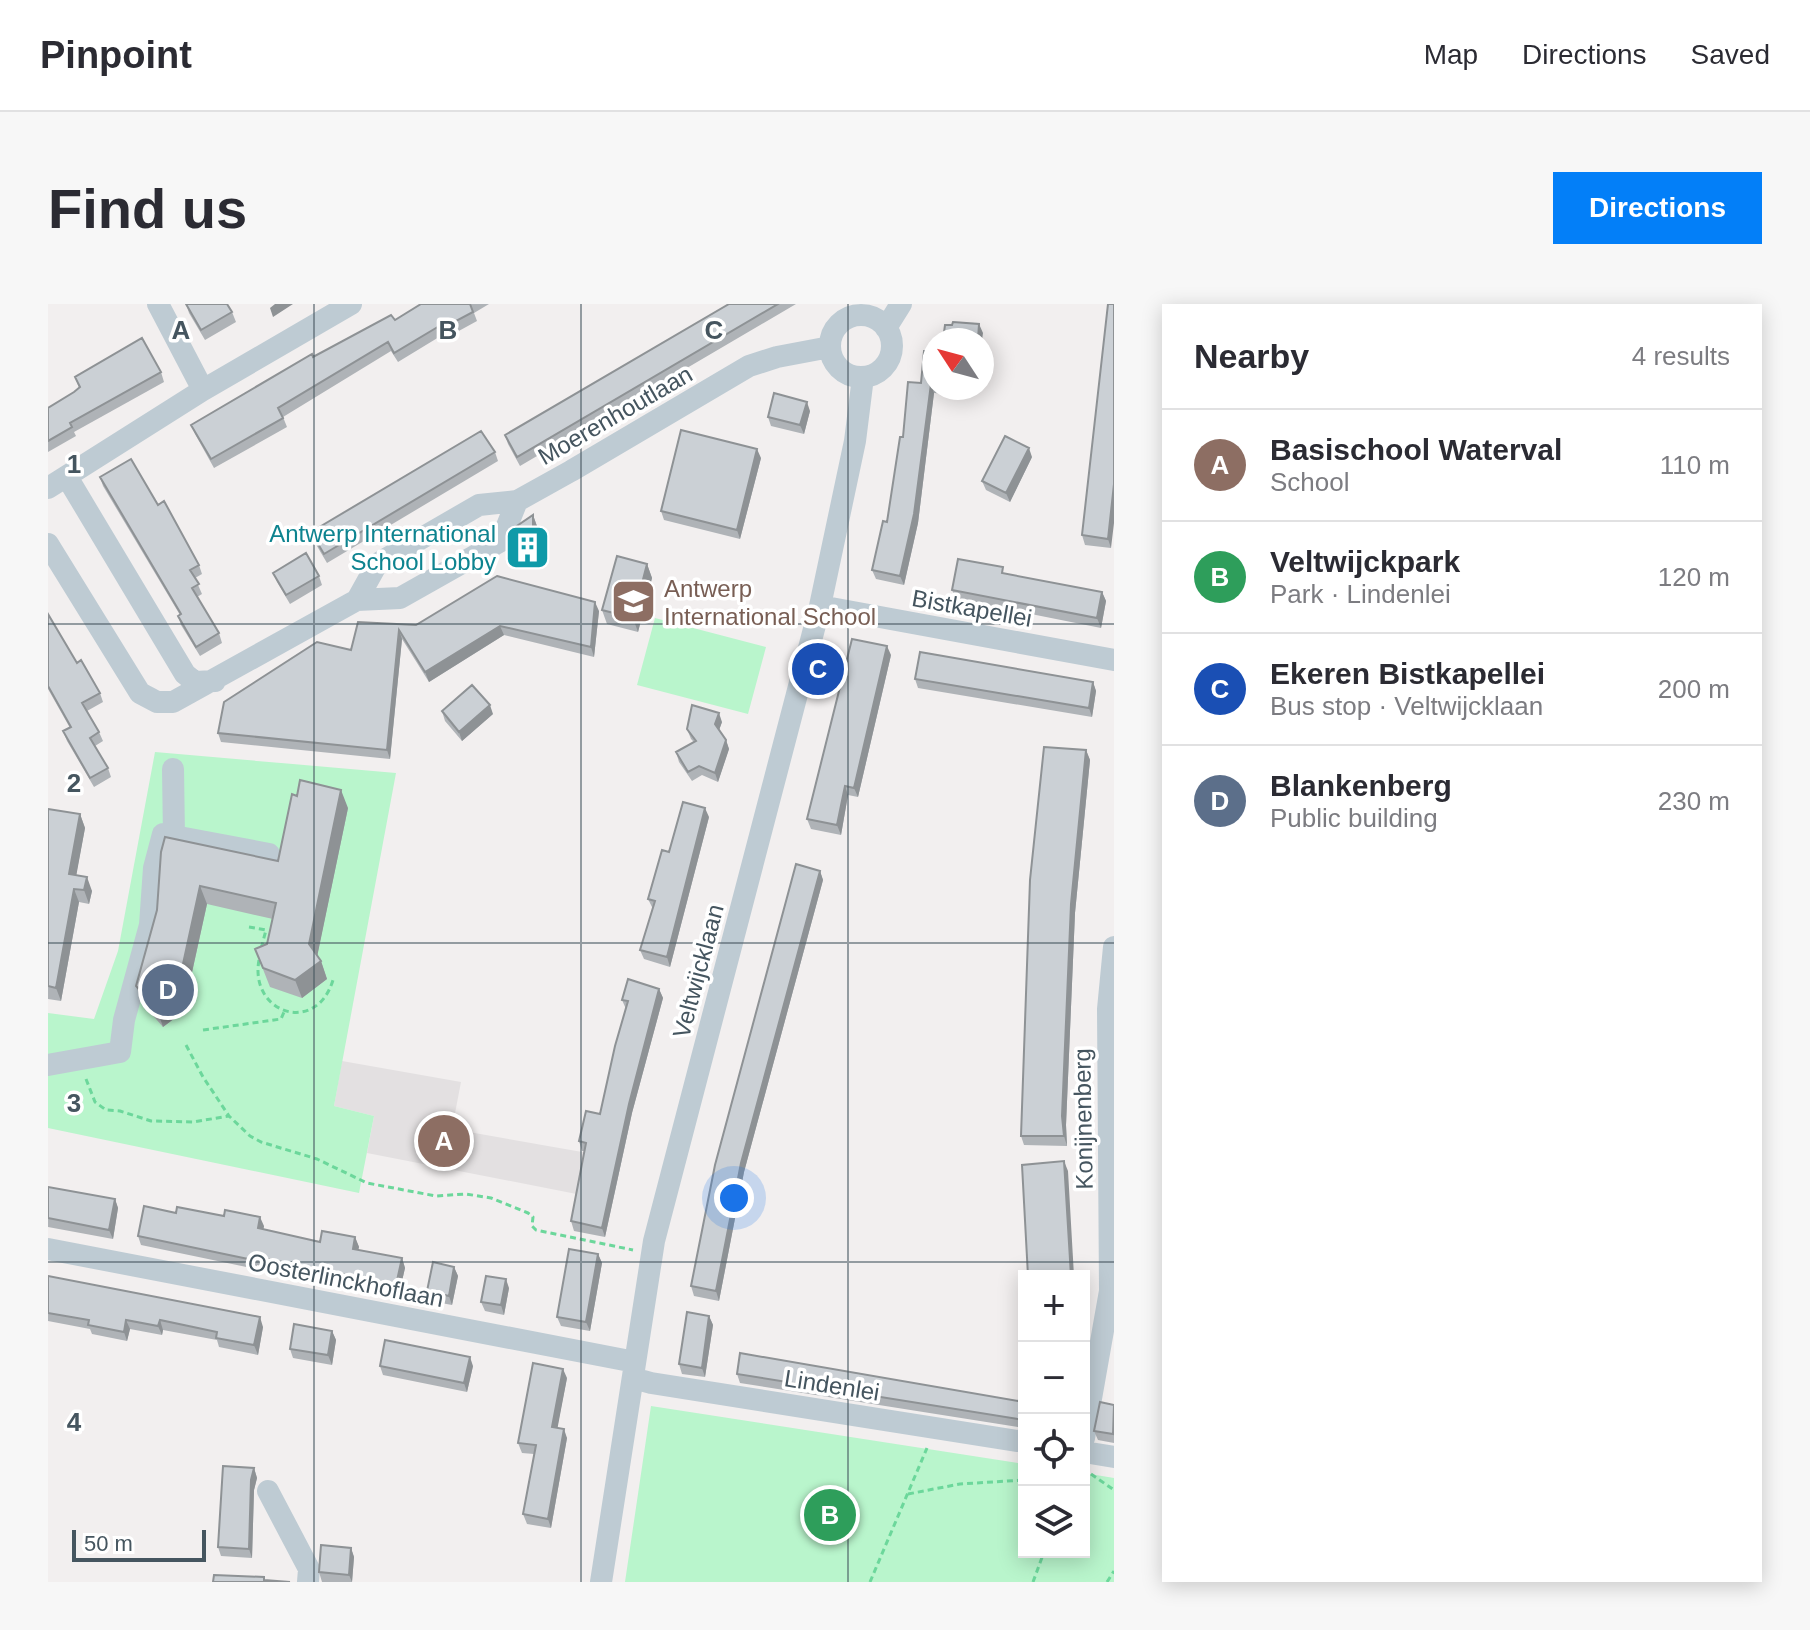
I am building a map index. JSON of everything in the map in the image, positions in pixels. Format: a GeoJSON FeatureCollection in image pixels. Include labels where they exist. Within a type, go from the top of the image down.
{"type":"FeatureCollection","features":[{"type":"Feature","properties":{"kind":"street"},"geometry":{"type":"LineString","coordinates":[[158,304],[203,390]]}},
{"type":"Feature","properties":{"kind":"street"},"geometry":{"type":"LineString","coordinates":[[215,681],[195,682],[185,674],[57,482],[203,390],[351,304]]}},
{"type":"Feature","properties":{"kind":"street"},"geometry":{"type":"LineString","coordinates":[[867,314],[892,343],[890,357],[884,367],[863,377],[843,372],[834,361],[830,347],[833,332],[867,314],[901,304]]}},
{"type":"Feature","properties":{"kind":"street","name":"Moerenhoutlaan"},"geometry":{"type":"LineString","coordinates":[[357,600],[377,564],[479,505],[517,501],[749,366],[830,347]]}},
{"type":"Feature","properties":{"kind":"street","name":"Veltwijcklaan"},"geometry":{"type":"LineString","coordinates":[[601,1582],[652,1253],[820,606],[855,441],[863,377]]}},
{"type":"Feature","properties":{"kind":"street"},"geometry":{"type":"LineString","coordinates":[[48,544],[140,693],[157,702],[173,702],[357,600],[400,598],[501,541],[517,501]]}},
{"type":"Feature","properties":{"kind":"street","name":"Bistkapellei"},"geometry":{"type":"LineString","coordinates":[[820,606],[1114,660]]}},
{"type":"Feature","properties":{"kind":"street"},"geometry":{"type":"LineString","coordinates":[[173,769],[174,837]]}},
{"type":"Feature","properties":{"kind":"street"},"geometry":{"type":"LineString","coordinates":[[48,1065],[120,1052],[124,1020],[150,925],[154,868],[163,834],[269,854]]}},
{"type":"Feature","properties":{"kind":"street","name":"Konijnenberg"},"geometry":{"type":"LineString","coordinates":[[1088,1414],[1112,1283],[1112,1107],[1108,1009],[1114,947]]}},
{"type":"Feature","properties":{"kind":"street","name":"Oosterlinckhoflaan"},"geometry":{"type":"LineString","coordinates":[[48,1249],[634,1370]]}},
{"type":"Feature","properties":{"kind":"street","name":"Lindenlei"},"geometry":{"type":"LineString","coordinates":[[634,1370],[651,1383],[1018,1441]]}},
{"type":"Feature","properties":{"kind":"street"},"geometry":{"type":"LineString","coordinates":[[1090,1453],[1114,1457]]}},
{"type":"Feature","properties":{"kind":"street"},"geometry":{"type":"LineString","coordinates":[[268,1491],[309,1569],[308,1582]]}},
{"type":"Feature","properties":{"kind":"path"},"geometry":{"type":"LineString","coordinates":[[249,927],[266,930],[257,980],[273,1004],[284,1012],[292,1014],[312,1009],[329,993],[333,980]]}},
{"type":"Feature","properties":{"kind":"path"},"geometry":{"type":"LineString","coordinates":[[203,1030],[281,1019],[284,1012]]}},
{"type":"Feature","properties":{"kind":"path"},"geometry":{"type":"LineString","coordinates":[[186,1045],[229,1116],[261,1142],[317,1159],[367,1183],[436,1196],[466,1194],[491,1198],[528,1213],[533,1217],[532,1226],[536,1230],[652,1253]]}},
{"type":"Feature","properties":{"kind":"path"},"geometry":{"type":"LineString","coordinates":[[81,1059],[89,1089],[99,1108],[151,1121],[193,1122],[229,1116]]}},
{"type":"Feature","properties":{"kind":"path"},"geometry":{"type":"LineString","coordinates":[[870,1582],[937,1427]]}},
{"type":"Feature","properties":{"kind":"path"},"geometry":{"type":"LineString","coordinates":[[1090,1473],[1114,1490]]}},
{"type":"Feature","properties":{"kind":"path"},"geometry":{"type":"LineString","coordinates":[[908,1494],[960,1484],[1018,1480]]}},
{"type":"Feature","properties":{"kind":"path"},"geometry":{"type":"LineString","coordinates":[[1033,1582],[1042,1558]]}},
{"type":"Feature","properties":{"kind":"path"},"geometry":{"type":"LineString","coordinates":[[1107,1582],[1114,1571]]}},
{"type":"Feature","properties":{"kind":"shaded area"},"geometry":{"type":"Polygon","coordinates":[[[342,1061],[461,1082],[452,1129],[622,1159],[612,1201],[367,1153],[374,1116],[334,1106],[342,1061]]]}},
{"type":"Feature","properties":{"kind":"green space"},"geometry":{"type":"Polygon","coordinates":[[[655,618],[766,647],[748,714],[637,685],[655,618]]]}},
{"type":"Feature","properties":{"kind":"green space"},"geometry":{"type":"Polygon","coordinates":[[[155,752],[396,773],[334,1106],[374,1116],[359,1193],[48,1128],[48,1013],[94,1019],[118,951],[155,752]]]}},
{"type":"Feature","properties":{"kind":"green space"},"geometry":{"type":"Polygon","coordinates":[[[651,1406],[1018,1463],[1018,1558],[1090,1558],[1090,1474],[1114,1478],[1114,1582],[625,1582],[651,1406]]]}},
{"type":"Feature","properties":{"kind":"building"},"geometry":{"type":"Polygon","coordinates":[[[186,304],[227,304],[232,312],[201,330],[186,304]]]}},
{"type":"Feature","properties":{"kind":"building"},"geometry":{"type":"Polygon","coordinates":[[[421,304],[470,304],[473,312],[443,328],[441,325],[394,353],[388,342],[278,408],[283,418],[211,459],[191,425],[312,354],[313,357],[391,315],[395,320],[421,304]]]}},
{"type":"Feature","properties":{"kind":"building"},"geometry":{"type":"Polygon","coordinates":[[[729,304],[778,304],[517,457],[505,435],[729,304]]]}},
{"type":"Feature","properties":{"kind":"building"},"geometry":{"type":"Polygon","coordinates":[[[1108,304],[1114,304],[1114,484],[1108,539],[1082,535],[1108,304]]]}},
{"type":"Feature","properties":{"kind":"building"},"geometry":{"type":"Polygon","coordinates":[[[953,322],[979,324],[979,328],[945,328],[945,325],[952,325],[953,322]]]}},
{"type":"Feature","properties":{"kind":"building"},"geometry":{"type":"Polygon","coordinates":[[[142,338],[161,372],[70,423],[72,427],[48,441],[48,408],[80,387],[75,377],[142,338]]]}},
{"type":"Feature","properties":{"kind":"building"},"geometry":{"type":"Polygon","coordinates":[[[922,372],[922,400],[929,400],[914,514],[900,576],[872,570],[883,521],[887,522],[900,437],[903,437],[908,382],[921,383],[922,372]]]}},
{"type":"Feature","properties":{"kind":"building"},"geometry":{"type":"Polygon","coordinates":[[[774,393],[807,402],[800,425],[768,417],[774,393]]]}},
{"type":"Feature","properties":{"kind":"building"},"geometry":{"type":"Polygon","coordinates":[[[681,430],[757,449],[737,530],[661,511],[681,430]]]}},
{"type":"Feature","properties":{"kind":"building"},"geometry":{"type":"Polygon","coordinates":[[[481,431],[495,452],[324,554],[311,532],[481,431]]]}},
{"type":"Feature","properties":{"kind":"building"},"geometry":{"type":"Polygon","coordinates":[[[1005,436],[1029,448],[1006,493],[982,481],[1005,436]]]}},
{"type":"Feature","properties":{"kind":"building"},"geometry":{"type":"Polygon","coordinates":[[[131,459],[158,505],[164,501],[199,565],[190,570],[199,584],[192,588],[219,633],[196,647],[178,616],[181,614],[100,477],[131,459]]]}},
{"type":"Feature","properties":{"kind":"building"},"geometry":{"type":"Polygon","coordinates":[[[533,515],[533,535],[524,550],[512,547],[511,530],[533,515]]]}},
{"type":"Feature","properties":{"kind":"building"},"geometry":{"type":"Polygon","coordinates":[[[306,553],[319,576],[286,595],[273,573],[306,553]]]}},
{"type":"Feature","properties":{"kind":"building"},"geometry":{"type":"Polygon","coordinates":[[[617,556],[647,564],[633,618],[602,610],[617,556]]]}},
{"type":"Feature","properties":{"kind":"building"},"geometry":{"type":"Polygon","coordinates":[[[958,559],[1003,567],[1002,573],[1102,592],[1097,618],[952,590],[958,559]]]}},
{"type":"Feature","properties":{"kind":"building"},"geometry":{"type":"Polygon","coordinates":[[[497,576],[595,602],[591,647],[500,626],[425,672],[399,630],[387,750],[218,733],[224,702],[317,642],[351,650],[358,622],[416,625],[497,576]]]}},
{"type":"Feature","properties":{"kind":"building"},"geometry":{"type":"Polygon","coordinates":[[[48,614],[77,663],[81,660],[100,693],[82,703],[99,732],[90,738],[108,768],[90,778],[63,731],[71,727],[48,686],[48,614]]]}},
{"type":"Feature","properties":{"kind":"building"},"geometry":{"type":"Polygon","coordinates":[[[852,639],[887,646],[854,788],[845,786],[837,825],[807,819],[852,639]]]}},
{"type":"Feature","properties":{"kind":"building"},"geometry":{"type":"Polygon","coordinates":[[[920,652],[1093,682],[1089,708],[915,679],[920,652]]]}},
{"type":"Feature","properties":{"kind":"building"},"geometry":{"type":"Polygon","coordinates":[[[472,685],[490,705],[459,732],[442,711],[472,685]]]}},
{"type":"Feature","properties":{"kind":"building"},"geometry":{"type":"Polygon","coordinates":[[[692,705],[719,713],[715,724],[726,740],[715,773],[699,766],[688,772],[676,752],[696,741],[687,729],[692,705]]]}},
{"type":"Feature","properties":{"kind":"building"},"geometry":{"type":"Polygon","coordinates":[[[1044,747],[1086,750],[1071,904],[1062,1116],[1064,1136],[1021,1136],[1030,880],[1044,747]]]}},
{"type":"Feature","properties":{"kind":"building"},"geometry":{"type":"Polygon","coordinates":[[[300,780],[341,790],[309,944],[321,961],[295,980],[263,968],[255,949],[267,944],[276,903],[200,886],[181,973],[189,985],[157,1009],[136,986],[157,910],[165,837],[278,861],[292,794],[297,796],[300,780]]]}},
{"type":"Feature","properties":{"kind":"building"},"geometry":{"type":"Polygon","coordinates":[[[683,802],[705,808],[667,957],[640,950],[655,901],[648,899],[662,850],[669,852],[683,802]]]}},
{"type":"Feature","properties":{"kind":"building"},"geometry":{"type":"Polygon","coordinates":[[[48,809],[80,814],[69,874],[87,877],[84,890],[74,889],[56,988],[48,986],[48,809]]]}},
{"type":"Feature","properties":{"kind":"building"},"geometry":{"type":"Polygon","coordinates":[[[796,864],[820,871],[741,1163],[716,1291],[691,1286],[715,1165],[796,864]]]}},
{"type":"Feature","properties":{"kind":"building"},"geometry":{"type":"Polygon","coordinates":[[[628,979],[659,989],[629,1104],[602,1228],[571,1221],[586,1143],[579,1141],[586,1111],[600,1114],[628,1001],[622,1000],[628,979]]]}},
{"type":"Feature","properties":{"kind":"building"},"geometry":{"type":"Polygon","coordinates":[[[1064,1161],[1071,1270],[1028,1270],[1022,1165],[1064,1161]]]}},
{"type":"Feature","properties":{"kind":"building"},"geometry":{"type":"Polygon","coordinates":[[[48,1187],[115,1199],[109,1230],[48,1218],[48,1187]]]}},
{"type":"Feature","properties":{"kind":"building"},"geometry":{"type":"Polygon","coordinates":[[[144,1206],[176,1213],[177,1207],[224,1216],[225,1210],[260,1217],[258,1228],[320,1242],[322,1231],[355,1237],[353,1249],[402,1258],[396,1285],[138,1236],[144,1206]]]}},
{"type":"Feature","properties":{"kind":"building"},"geometry":{"type":"Polygon","coordinates":[[[569,1249],[598,1254],[586,1322],[557,1317],[569,1249]]]}},
{"type":"Feature","properties":{"kind":"building"},"geometry":{"type":"Polygon","coordinates":[[[433,1262],[454,1267],[449,1296],[427,1291],[433,1262]]]}},
{"type":"Feature","properties":{"kind":"building"},"geometry":{"type":"Polygon","coordinates":[[[48,1276],[260,1317],[254,1345],[216,1338],[217,1332],[160,1320],[158,1326],[126,1320],[124,1332],[88,1325],[89,1320],[48,1313],[48,1276]]]}},
{"type":"Feature","properties":{"kind":"building"},"geometry":{"type":"Polygon","coordinates":[[[486,1276],[506,1279],[501,1305],[481,1302],[486,1276]]]}},
{"type":"Feature","properties":{"kind":"building"},"geometry":{"type":"Polygon","coordinates":[[[687,1312],[709,1316],[702,1368],[679,1364],[687,1312]]]}},
{"type":"Feature","properties":{"kind":"building"},"geometry":{"type":"Polygon","coordinates":[[[294,1324],[332,1331],[328,1355],[290,1349],[294,1324]]]}},
{"type":"Feature","properties":{"kind":"building"},"geometry":{"type":"Polygon","coordinates":[[[385,1340],[470,1357],[464,1383],[380,1366],[385,1340]]]}},
{"type":"Feature","properties":{"kind":"building"},"geometry":{"type":"Polygon","coordinates":[[[740,1353],[1018,1401],[1018,1419],[737,1374],[740,1353]]]}},
{"type":"Feature","properties":{"kind":"building"},"geometry":{"type":"Polygon","coordinates":[[[533,1363],[563,1369],[552,1427],[564,1429],[548,1519],[523,1514],[536,1445],[518,1443],[533,1363]]]}},
{"type":"Feature","properties":{"kind":"building"},"geometry":{"type":"Polygon","coordinates":[[[1100,1402],[1114,1405],[1113,1434],[1094,1431],[1100,1402]]]}},
{"type":"Feature","properties":{"kind":"building"},"geometry":{"type":"Polygon","coordinates":[[[223,1466],[254,1468],[249,1549],[218,1547],[223,1466]]]}},
{"type":"Feature","properties":{"kind":"building"},"geometry":{"type":"Polygon","coordinates":[[[321,1545],[351,1548],[349,1575],[319,1572],[321,1545]]]}},
{"type":"Feature","properties":{"kind":"building"},"geometry":{"type":"Polygon","coordinates":[[[214,1575],[264,1577],[264,1580],[290,1582],[213,1582],[214,1575]]]}},
{"type":"Feature","properties":{"kind":"place","name":"Antwerp International School Lobby"},"geometry":{"type":"Point","coordinates":[527,547]}},
{"type":"Feature","properties":{"kind":"place","name":"Antwerp International School"},"geometry":{"type":"Point","coordinates":[633,602]}},
{"type":"Feature","properties":{"kind":"place","name":"Ekeren Bistkapellei"},"geometry":{"type":"Point","coordinates":[818,669]}},
{"type":"Feature","properties":{"kind":"place","name":"Blankenberg"},"geometry":{"type":"Point","coordinates":[168,990]}},
{"type":"Feature","properties":{"kind":"place","name":"Basischool Waterval"},"geometry":{"type":"Point","coordinates":[444,1141]}},
{"type":"Feature","properties":{"kind":"place","name":"Veltwijckpark"},"geometry":{"type":"Point","coordinates":[830,1515]}}]}
